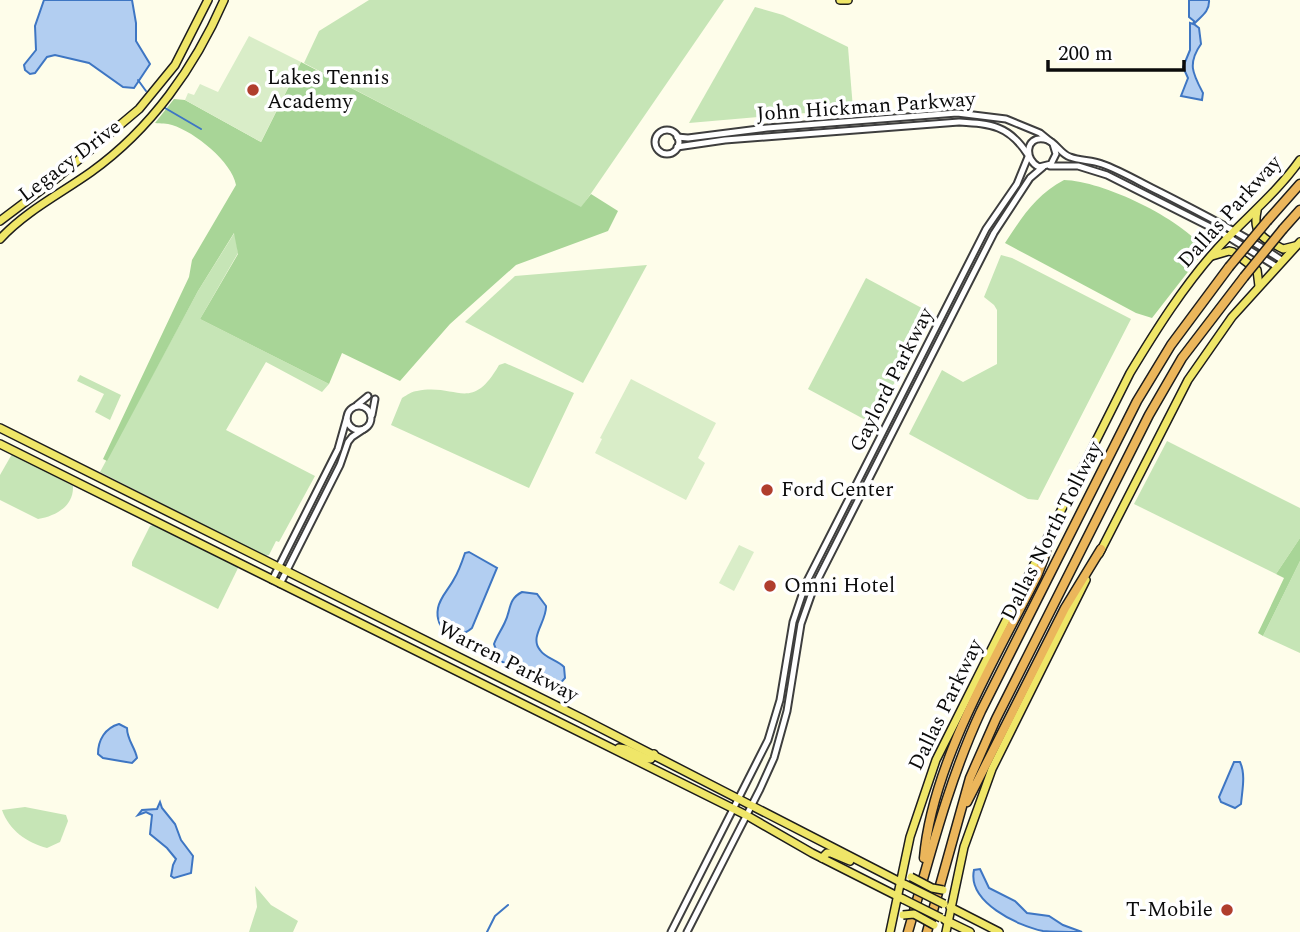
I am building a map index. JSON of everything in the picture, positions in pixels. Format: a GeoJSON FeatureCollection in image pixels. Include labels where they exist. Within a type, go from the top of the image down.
{"type":"FeatureCollection","features":[{"type":"Feature","properties":{"kind":"highway","name":"Dallas North Tollway"},"geometry":{"type":"LineString","coordinates":[[908,932],[944,803],[967,740],[1124,426],[1171,345],[1229,267],[1300,184]]}},
{"type":"Feature","properties":{"kind":"highway","name":"Dallas North Tollway"},"geometry":{"type":"LineString","coordinates":[[933,930],[960,813],[983,747],[1149,415],[1182,358],[1300,209]]}},
{"type":"Feature","properties":{"kind":"highway"},"geometry":{"type":"LineString","coordinates":[[923,878],[925,846],[931,821],[955,745],[968,712],[1037,576],[1050,535]]}},
{"type":"Feature","properties":{"kind":"highway"},"geometry":{"type":"LineString","coordinates":[[960,813],[979,781],[1065,608],[1101,549]]}},
{"type":"Feature","properties":{"kind":"main road","name":"Legacy Drive"},"geometry":{"type":"LineString","coordinates":[[0,222],[139,109],[175,65],[208,0]]}},
{"type":"Feature","properties":{"kind":"main road","name":"Legacy Drive"},"geometry":{"type":"LineString","coordinates":[[0,239],[32,212],[108,159],[144,126],[189,68],[209,36],[224,0]]}},
{"type":"Feature","properties":{"kind":"main road"},"geometry":{"type":"LineString","coordinates":[[840,0],[848,0]]}},
{"type":"Feature","properties":{"kind":"main road","name":"Dallas Parkway"},"geometry":{"type":"LineString","coordinates":[[906,881],[904,866],[916,817],[936,760],[1130,373],[1157,328],[1210,257],[1257,210],[1300,160]]}},
{"type":"Feature","properties":{"kind":"main road"},"geometry":{"type":"LineString","coordinates":[[1257,210],[1256,230],[1283,248],[1298,244]]}},
{"type":"Feature","properties":{"kind":"main road"},"geometry":{"type":"LineString","coordinates":[[946,932],[944,920],[947,906],[972,823],[992,769],[1101,549],[1188,380],[1220,332],[1298,244]]}},
{"type":"Feature","properties":{"kind":"main road"},"geometry":{"type":"LineString","coordinates":[[1210,257],[1233,252],[1257,270],[1259,286]]}},
{"type":"Feature","properties":{"kind":"main road","name":"Warren Parkway"},"geometry":{"type":"LineString","coordinates":[[0,428],[654,754],[870,867],[906,881],[947,906],[999,932]]}},
{"type":"Feature","properties":{"kind":"main road","name":"Warren Parkway"},"geometry":{"type":"LineString","coordinates":[[0,444],[733,808],[822,858],[970,932]]}},
{"type":"Feature","properties":{"kind":"main road"},"geometry":{"type":"LineString","coordinates":[[151,520],[156,505]]}},
{"type":"Feature","properties":{"kind":"main road"},"geometry":{"type":"LineString","coordinates":[[611,747],[626,749],[647,759],[651,759],[654,754]]}},
{"type":"Feature","properties":{"kind":"main road"},"geometry":{"type":"LineString","coordinates":[[822,858],[831,853],[870,867]]}},
{"type":"Feature","properties":{"kind":"main road"},"geometry":{"type":"LineString","coordinates":[[890,932],[906,881],[943,890],[956,883]]}},
{"type":"Feature","properties":{"kind":"main road"},"geometry":{"type":"LineString","coordinates":[[890,932],[903,915],[914,914],[933,930]]}},
{"type":"Feature","properties":{"kind":"street","name":"John Hickman Parkway"},"geometry":{"type":"LineString","coordinates":[[677,137],[957,113],[1006,118],[1040,133],[1068,156],[1102,164],[1236,230],[1280,264]]}},
{"type":"Feature","properties":{"kind":"street","name":"John Hickman Parkway"},"geometry":{"type":"LineString","coordinates":[[677,146],[959,122],[997,126],[1012,135],[1028,156]]}},
{"type":"Feature","properties":{"kind":"street"},"geometry":{"type":"LineString","coordinates":[[669,130],[677,137],[677,146],[672,152],[658,150],[655,143],[657,136],[662,131],[669,130]]}},
{"type":"Feature","properties":{"kind":"street"},"geometry":{"type":"LineString","coordinates":[[1045,167],[1056,156],[1052,143],[1044,139],[1034,141],[1029,147],[1028,156],[1033,164],[1045,167],[1066,165],[1086,168],[1143,193],[1280,264]]}},
{"type":"Feature","properties":{"kind":"street","name":"Gaylord Parkway"},"geometry":{"type":"LineString","coordinates":[[671,932],[768,740],[778,706],[793,622],[811,573],[950,299],[993,218],[1017,184],[1028,156]]}},
{"type":"Feature","properties":{"kind":"street","name":"Gaylord Parkway"},"geometry":{"type":"LineString","coordinates":[[687,932],[774,758],[787,707],[799,633],[810,597],[1000,223],[1030,178],[1045,167]]}},
{"type":"Feature","properties":{"kind":"street"},"geometry":{"type":"LineString","coordinates":[[1143,193],[1147,186]]}},
{"type":"Feature","properties":{"kind":"street"},"geometry":{"type":"LineString","coordinates":[[993,218],[1000,223]]}},
{"type":"Feature","properties":{"kind":"street"},"geometry":{"type":"LineString","coordinates":[[950,299],[958,303]]}},
{"type":"Feature","properties":{"kind":"street"},"geometry":{"type":"LineString","coordinates":[[276,582],[328,469],[342,441],[347,417],[353,407],[371,397],[369,424],[348,442],[336,472],[282,569]]}},
{"type":"Feature","properties":{"kind":"street"},"geometry":{"type":"LineString","coordinates":[[353,407],[365,408],[371,418]]}},
{"type":"Feature","properties":{"kind":"street"},"geometry":{"type":"LineString","coordinates":[[347,417],[351,427],[364,429]]}},
{"type":"Feature","properties":{"kind":"street"},"geometry":{"type":"LineString","coordinates":[[328,469],[336,472]]}},
{"type":"Feature","properties":{"kind":"street"},"geometry":{"type":"LineString","coordinates":[[830,536],[837,541]]}},
{"type":"Feature","properties":{"kind":"street"},"geometry":{"type":"LineString","coordinates":[[810,597],[808,592],[813,576],[811,573]]}},
{"type":"Feature","properties":{"kind":"street"},"geometry":{"type":"LineString","coordinates":[[778,706],[787,707]]}},
{"type":"Feature","properties":{"kind":"green space"},"geometry":{"type":"Polygon","coordinates":[[[369,0],[724,0],[581,208],[304,63],[319,31],[369,0]]]}},
{"type":"Feature","properties":{"kind":"green space"},"geometry":{"type":"Polygon","coordinates":[[[755,7],[783,15],[848,47],[853,109],[689,123],[755,7]]]}},
{"type":"Feature","properties":{"kind":"green space","name":"Lakes Tennis Academy"},"geometry":{"type":"Polygon","coordinates":[[[249,36],[301,62],[261,142],[185,100],[188,93],[194,95],[200,84],[218,92],[249,36]]]}},
{"type":"Feature","properties":{"kind":"green space"},"geometry":{"type":"Polygon","coordinates":[[[301,62],[581,207],[591,194],[618,211],[608,231],[516,265],[450,324],[400,381],[342,353],[329,384],[200,319],[238,254],[234,233],[198,291],[107,461],[103,459],[189,277],[192,260],[236,185],[228,167],[201,141],[172,125],[155,123],[174,99],[185,100],[261,142],[301,62]]]}},
{"type":"Feature","properties":{"kind":"green space"},"geometry":{"type":"Polygon","coordinates":[[[1064,180],[1099,187],[1140,203],[1178,226],[1205,250],[1152,318],[1136,313],[1005,243],[1038,200],[1064,180]]]}},
{"type":"Feature","properties":{"kind":"green space"},"geometry":{"type":"Polygon","coordinates":[[[235,232],[238,253],[200,319],[329,384],[322,392],[266,362],[226,430],[315,476],[279,542],[276,541],[269,555],[265,556],[100,472],[198,291],[235,232]]]}},
{"type":"Feature","properties":{"kind":"green space"},"geometry":{"type":"Polygon","coordinates":[[[1001,255],[1012,258],[1131,319],[1038,500],[1028,499],[909,434],[942,370],[963,382],[997,364],[997,310],[984,297],[1001,255]]]}},
{"type":"Feature","properties":{"kind":"green space"},"geometry":{"type":"Polygon","coordinates":[[[647,265],[583,383],[465,322],[515,276],[647,265]]]}},
{"type":"Feature","properties":{"kind":"green space"},"geometry":{"type":"Polygon","coordinates":[[[866,278],[931,313],[873,424],[808,389],[866,278]]]}},
{"type":"Feature","properties":{"kind":"green space"},"geometry":{"type":"Polygon","coordinates":[[[505,363],[574,393],[529,488],[391,425],[402,398],[410,393],[443,390],[471,393],[480,389],[499,365],[505,363]]]}},
{"type":"Feature","properties":{"kind":"green space"},"geometry":{"type":"Polygon","coordinates":[[[80,375],[121,395],[110,420],[95,412],[104,394],[77,381],[80,375]]]}},
{"type":"Feature","properties":{"kind":"green space"},"geometry":{"type":"Polygon","coordinates":[[[631,379],[716,423],[698,458],[705,463],[686,500],[595,453],[631,379]]]}},
{"type":"Feature","properties":{"kind":"green space"},"geometry":{"type":"Polygon","coordinates":[[[1167,441],[1300,508],[1300,538],[1276,574],[1134,504],[1167,441]]]}},
{"type":"Feature","properties":{"kind":"green space"},"geometry":{"type":"Polygon","coordinates":[[[12,454],[73,486],[73,493],[63,509],[38,519],[0,500],[0,475],[12,454]]]}},
{"type":"Feature","properties":{"kind":"green space"},"geometry":{"type":"Polygon","coordinates":[[[153,525],[239,566],[218,609],[132,566],[150,526],[153,525]]]}},
{"type":"Feature","properties":{"kind":"green space"},"geometry":{"type":"Polygon","coordinates":[[[1300,538],[1300,561],[1263,636],[1258,633],[1284,578],[1276,574],[1300,538]]]}},
{"type":"Feature","properties":{"kind":"green space"},"geometry":{"type":"Polygon","coordinates":[[[739,545],[754,552],[734,591],[719,583],[739,545]]]}},
{"type":"Feature","properties":{"kind":"green space"},"geometry":{"type":"Polygon","coordinates":[[[1300,561],[1300,653],[1263,636],[1300,561]]]}},
{"type":"Feature","properties":{"kind":"green space"},"geometry":{"type":"Polygon","coordinates":[[[25,807],[66,815],[68,821],[60,842],[47,848],[26,839],[9,824],[2,810],[25,807]]]}},
{"type":"Feature","properties":{"kind":"green space"},"geometry":{"type":"Polygon","coordinates":[[[255,886],[271,905],[298,921],[293,932],[249,932],[257,907],[255,886]]]}},
{"type":"Feature","properties":{"kind":"water"},"geometry":{"type":"Polygon","coordinates":[[[44,0],[132,0],[136,41],[150,64],[134,88],[123,87],[89,63],[55,55],[47,57],[35,73],[30,74],[25,70],[24,65],[36,50],[35,26],[44,0]]]}},
{"type":"Feature","properties":{"kind":"water"},"geometry":{"type":"Polygon","coordinates":[[[1189,0],[1209,0],[1206,11],[1194,24],[1199,28],[1201,44],[1194,57],[1193,69],[1203,93],[1202,100],[1181,96],[1188,78],[1183,67],[1190,50],[1190,23],[1193,24],[1194,21],[1189,17],[1189,0]]]}},
{"type":"Feature","properties":{"kind":"water"},"geometry":{"type":"Polygon","coordinates":[[[469,552],[497,568],[472,628],[453,634],[447,632],[439,623],[438,608],[465,553],[469,552]]]}},
{"type":"Feature","properties":{"kind":"water"},"geometry":{"type":"Polygon","coordinates":[[[522,592],[537,594],[546,606],[536,640],[545,655],[564,667],[565,678],[559,685],[553,687],[500,661],[494,644],[512,601],[522,592]]]}},
{"type":"Feature","properties":{"kind":"water"},"geometry":{"type":"Polygon","coordinates":[[[119,724],[127,728],[136,754],[137,758],[132,763],[103,758],[98,754],[103,735],[119,724]]]}},
{"type":"Feature","properties":{"kind":"water"},"geometry":{"type":"Polygon","coordinates":[[[1234,762],[1240,762],[1243,778],[1241,804],[1235,808],[1221,802],[1219,797],[1234,762]]]}},
{"type":"Feature","properties":{"kind":"water"},"geometry":{"type":"Polygon","coordinates":[[[160,802],[193,856],[191,873],[174,878],[171,876],[176,859],[150,834],[152,815],[146,812],[138,815],[142,810],[157,809],[160,802]]]}},
{"type":"Feature","properties":{"kind":"water"},"geometry":{"type":"Polygon","coordinates":[[[980,869],[989,888],[1015,901],[1027,913],[1049,916],[1082,932],[1043,931],[1021,924],[996,911],[978,892],[974,882],[974,870],[980,869]]]}},
{"type":"Feature","properties":{"kind":"waterway"},"geometry":{"type":"LineString","coordinates":[[138,80],[146,91]]}},
{"type":"Feature","properties":{"kind":"waterway"},"geometry":{"type":"LineString","coordinates":[[165,108],[201,129]]}},
{"type":"Feature","properties":{"kind":"waterway"},"geometry":{"type":"LineString","coordinates":[[487,932],[495,916],[508,905]]}},
{"type":"Feature","properties":{"kind":"place","name":"Lakes Tennis Academy"},"geometry":{"type":"Point","coordinates":[253,90]}},
{"type":"Feature","properties":{"kind":"place","name":"Ford Center"},"geometry":{"type":"Point","coordinates":[767,490]}},
{"type":"Feature","properties":{"kind":"place","name":"Omni Hotel"},"geometry":{"type":"Point","coordinates":[770,586]}},
{"type":"Feature","properties":{"kind":"place","name":"T-Mobile"},"geometry":{"type":"Point","coordinates":[1227,910]}}]}
